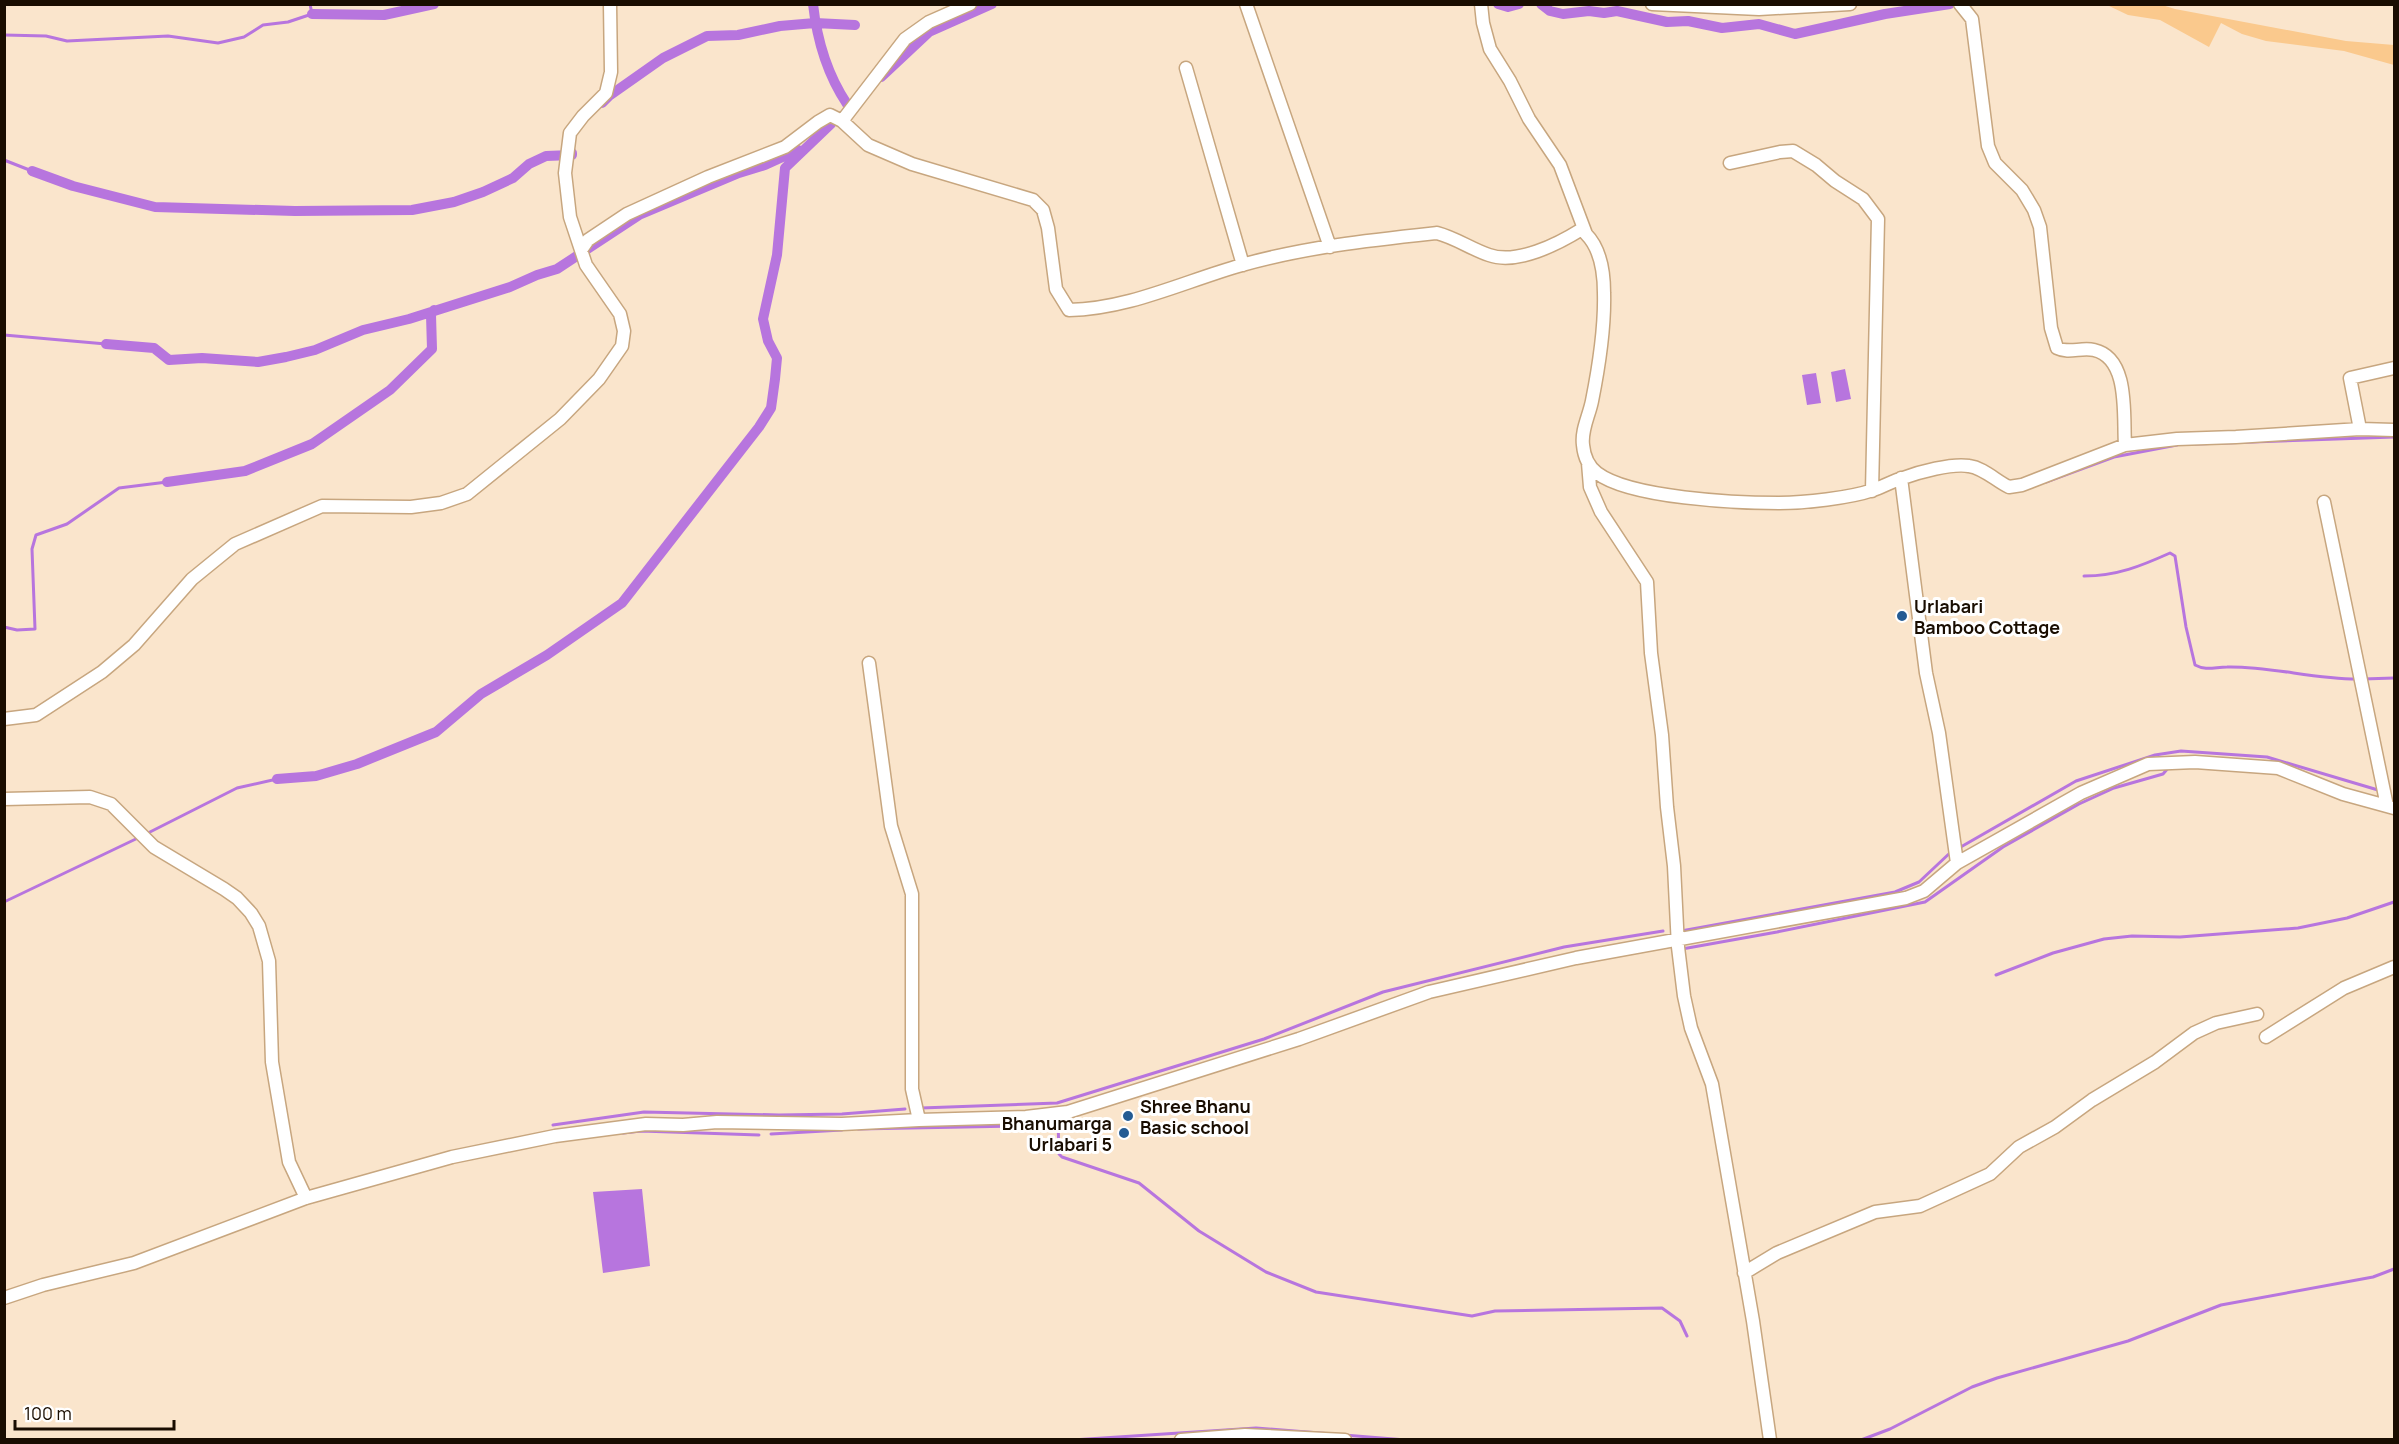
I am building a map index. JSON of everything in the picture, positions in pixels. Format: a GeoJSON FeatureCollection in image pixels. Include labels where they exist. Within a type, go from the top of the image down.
{"type":"FeatureCollection","features":[{"type":"Feature","properties":{"kind":"street"},"geometry":{"type":"LineString","coordinates":[[4,719],[36,715],[102,672],[134,645],[192,579],[235,544],[322,506],[411,507],[441,503],[467,494],[560,419],[599,379],[622,346],[624,331],[620,314],[586,265],[584,245],[575,233],[568,205],[565,165],[570,133],[606,93],[611,72],[610,4]]}},
{"type":"Feature","properties":{"kind":"street"},"geometry":{"type":"LineString","coordinates":[[842,121],[905,39],[929,22],[970,4]]}},
{"type":"Feature","properties":{"kind":"street"},"geometry":{"type":"LineString","coordinates":[[1246,4],[1330,247]]}},
{"type":"Feature","properties":{"kind":"street"},"geometry":{"type":"LineString","coordinates":[[1481,4],[1490,49],[1510,81],[1529,119],[1560,165],[1586,234]]}},
{"type":"Feature","properties":{"kind":"street"},"geometry":{"type":"LineString","coordinates":[[1652,4],[1759,9],[1850,4]]}},
{"type":"Feature","properties":{"kind":"street"},"geometry":{"type":"LineString","coordinates":[[1961,6],[1972,19],[1988,147],[1995,163],[2022,190],[2034,210],[2040,227],[2051,328],[2057,348],[2063,351],[2093,350],[2113,361],[2121,379],[2125,445]]}},
{"type":"Feature","properties":{"kind":"street"},"geometry":{"type":"LineString","coordinates":[[1186,68],[1243,264]]}},
{"type":"Feature","properties":{"kind":"street"},"geometry":{"type":"LineString","coordinates":[[584,245],[627,214],[785,147],[830,115],[842,121],[868,145],[901,159],[1033,200],[1043,210],[1048,228],[1056,290],[1069,310],[1115,304],[1243,264],[1330,247],[1437,233],[1452,237],[1470,248],[1491,256],[1506,259],[1534,253],[1582,229],[1594,241],[1604,274],[1604,322],[1592,403],[1584,430],[1583,444],[1588,463],[1590,488],[1601,512],[1647,582],[1651,653],[1662,735],[1684,996],[1691,1028],[1712,1084],[1770,1440]]}},
{"type":"Feature","properties":{"kind":"street"},"geometry":{"type":"LineString","coordinates":[[1730,163],[1780,152],[1793,152],[1863,199],[1878,219],[1872,490]]}},
{"type":"Feature","properties":{"kind":"street"},"geometry":{"type":"LineString","coordinates":[[2360,429],[2350,378],[2394,368]]}},
{"type":"Feature","properties":{"kind":"street"},"geometry":{"type":"LineString","coordinates":[[1588,463],[1597,473],[1625,486],[1736,503],[1798,503],[1872,490],[1901,478],[1959,465],[1981,470],[2009,488],[2125,445],[2176,439],[2360,429],[2394,430]]}},
{"type":"Feature","properties":{"kind":"street"},"geometry":{"type":"LineString","coordinates":[[1901,478],[1926,673],[1939,733],[1957,863]]}},
{"type":"Feature","properties":{"kind":"street"},"geometry":{"type":"LineString","coordinates":[[4,1298],[43,1285],[134,1263],[306,1198],[452,1157],[555,1136],[646,1124],[683,1125],[717,1122],[842,1124],[1026,1117],[1068,1112],[1299,1039],[1429,992],[1529,968],[1678,938],[1721,933],[1906,898],[1924,891],[1957,863],[2081,793],[2148,764],[2195,762],[2278,768],[2343,794],[2391,807],[2324,502]]}},
{"type":"Feature","properties":{"kind":"street"},"geometry":{"type":"LineString","coordinates":[[869,663],[891,826],[912,894],[912,1089],[919,1120]]}},
{"type":"Feature","properties":{"kind":"street"},"geometry":{"type":"LineString","coordinates":[[4,800],[90,797],[111,804],[154,847],[224,889],[237,898],[251,913],[259,926],[269,961],[272,1062],[289,1161],[306,1198]]}},
{"type":"Feature","properties":{"kind":"street"},"geometry":{"type":"LineString","coordinates":[[2266,1037],[2344,988],[2394,967]]}},
{"type":"Feature","properties":{"kind":"street"},"geometry":{"type":"LineString","coordinates":[[1744,1273],[1777,1253],[1875,1212],[1920,1206],[1990,1174],[2019,1147],[2154,1062],[2194,1033],[2216,1023],[2257,1014]]}},
{"type":"Feature","properties":{"kind":"street"},"geometry":{"type":"LineString","coordinates":[[1181,1440],[1245,1434],[1345,1440]]}},
{"type":"Feature","properties":{"kind":"shaded area"},"geometry":{"type":"Polygon","coordinates":[[[2107,5],[2162,5],[2346,41],[2394,45],[2394,65],[2344,51],[2266,41],[2242,34],[2221,23],[2209,47],[2160,20],[2128,15],[2107,5]]]}},
{"type":"Feature","properties":{"kind":"shaded area"},"geometry":{"type":"Polygon","coordinates":[[[1845,369],[1851,399],[1836,402],[1831,372],[1845,369]]]}},
{"type":"Feature","properties":{"kind":"shaded area"},"geometry":{"type":"Polygon","coordinates":[[[1816,373],[1821,403],[1807,405],[1802,375],[1816,373]]]}},
{"type":"Feature","properties":{"kind":"shaded area"},"geometry":{"type":"Polygon","coordinates":[[[642,1189],[650,1266],[603,1273],[593,1192],[642,1189]]]}},
{"type":"Feature","properties":{"kind":"waterway"},"geometry":{"type":"LineString","coordinates":[[4,35],[46,36],[67,41],[168,36],[218,43],[244,37],[263,25],[288,22],[312,14],[310,4]]}},
{"type":"Feature","properties":{"kind":"waterway"},"geometry":{"type":"LineString","coordinates":[[312,14],[384,15],[434,4]]}},
{"type":"Feature","properties":{"kind":"waterway"},"geometry":{"type":"LineString","coordinates":[[813,4],[824,56],[847,104]]}},
{"type":"Feature","properties":{"kind":"waterway"},"geometry":{"type":"LineString","coordinates":[[881,77],[929,32],[992,4]]}},
{"type":"Feature","properties":{"kind":"waterway"},"geometry":{"type":"LineString","coordinates":[[1498,4],[1508,7],[1519,4]]}},
{"type":"Feature","properties":{"kind":"waterway"},"geometry":{"type":"LineString","coordinates":[[1541,4],[1550,11],[1563,14],[1617,11],[1667,22],[1688,21],[1722,28],[1759,24],[1795,34],[1885,14],[1950,4]]}},
{"type":"Feature","properties":{"kind":"waterway"},"geometry":{"type":"LineString","coordinates":[[602,103],[663,58],[707,36],[738,35],[780,26],[815,23],[855,25]]}},
{"type":"Feature","properties":{"kind":"waterway"},"geometry":{"type":"LineString","coordinates":[[277,779],[316,776],[357,764],[436,732],[481,694],[547,655],[622,603],[759,427],[771,408],[777,358],[768,341],[763,319],[777,255],[785,168],[831,124]]}},
{"type":"Feature","properties":{"kind":"waterway"},"geometry":{"type":"LineString","coordinates":[[106,344],[154,348],[169,360],[202,358],[258,362],[315,350],[363,330],[409,319],[510,287],[557,269],[639,215],[798,150]]}},
{"type":"Feature","properties":{"kind":"waterway"},"geometry":{"type":"LineString","coordinates":[[32,171],[73,186],[155,207],[295,211],[412,210],[454,202],[483,192],[513,178],[529,164],[546,156],[572,155],[572,153]]}},
{"type":"Feature","properties":{"kind":"waterway"},"geometry":{"type":"LineString","coordinates":[[4,160],[32,171]]}},
{"type":"Feature","properties":{"kind":"waterway"},"geometry":{"type":"LineString","coordinates":[[167,482],[245,471],[312,444],[390,390],[432,349],[431,315],[434,310]]}},
{"type":"Feature","properties":{"kind":"waterway"},"geometry":{"type":"LineString","coordinates":[[4,335],[106,344]]}},
{"type":"Feature","properties":{"kind":"waterway"},"geometry":{"type":"LineString","coordinates":[[2195,444],[2394,437]]}},
{"type":"Feature","properties":{"kind":"waterway"},"geometry":{"type":"LineString","coordinates":[[2046,482],[2114,457],[2177,445]]}},
{"type":"Feature","properties":{"kind":"waterway"},"geometry":{"type":"LineString","coordinates":[[4,627],[17,630],[35,629],[32,549],[36,535],[67,524],[119,488],[167,482]]}},
{"type":"Feature","properties":{"kind":"waterway"},"geometry":{"type":"LineString","coordinates":[[2084,576],[2096,576],[2128,569],[2170,553],[2175,556],[2186,627],[2195,665],[2207,668],[2243,667],[2357,679]]}},
{"type":"Feature","properties":{"kind":"waterway"},"geometry":{"type":"LineString","coordinates":[[2363,679],[2394,678]]}},
{"type":"Feature","properties":{"kind":"waterway"},"geometry":{"type":"LineString","coordinates":[[1959,848],[2076,781],[2155,755],[2181,751],[2267,757],[2378,790]]}},
{"type":"Feature","properties":{"kind":"waterway"},"geometry":{"type":"LineString","coordinates":[[1682,949],[1925,902],[2003,847],[2079,804],[2114,788],[2163,774],[2169,767]]}},
{"type":"Feature","properties":{"kind":"waterway"},"geometry":{"type":"LineString","coordinates":[[146,834],[237,788],[277,779]]}},
{"type":"Feature","properties":{"kind":"waterway"},"geometry":{"type":"LineString","coordinates":[[4,902],[140,837]]}},
{"type":"Feature","properties":{"kind":"waterway"},"geometry":{"type":"LineString","coordinates":[[1681,931],[1895,892],[1919,882],[1952,851]]}},
{"type":"Feature","properties":{"kind":"waterway"},"geometry":{"type":"LineString","coordinates":[[1996,975],[2053,953],[2104,939],[2132,936],[2180,937],[2298,928],[2347,918],[2394,902]]}},
{"type":"Feature","properties":{"kind":"waterway"},"geometry":{"type":"LineString","coordinates":[[921,1108],[1057,1103],[1264,1039],[1383,992],[1564,947],[1663,931]]}},
{"type":"Feature","properties":{"kind":"waterway"},"geometry":{"type":"LineString","coordinates":[[553,1125],[644,1112],[779,1115],[842,1114],[905,1109]]}},
{"type":"Feature","properties":{"kind":"waterway"},"geometry":{"type":"LineString","coordinates":[[858,1129],[1017,1126],[1061,1121],[1072,1117]]}},
{"type":"Feature","properties":{"kind":"waterway"},"geometry":{"type":"LineString","coordinates":[[1058,1121],[1059,1154],[1062,1157],[1139,1183],[1199,1231],[1266,1272],[1316,1292],[1472,1316],[1495,1311],[1662,1308],[1680,1321],[1687,1336]]}},
{"type":"Feature","properties":{"kind":"waterway"},"geometry":{"type":"LineString","coordinates":[[771,1134],[842,1130]]}},
{"type":"Feature","properties":{"kind":"waterway"},"geometry":{"type":"LineString","coordinates":[[623,1133],[641,1131],[759,1135]]}},
{"type":"Feature","properties":{"kind":"waterway"},"geometry":{"type":"LineString","coordinates":[[1861,1440],[1890,1429],[1972,1387],[2128,1341],[2221,1305],[2373,1277],[2394,1269]]}},
{"type":"Feature","properties":{"kind":"waterway"},"geometry":{"type":"LineString","coordinates":[[1072,1440],[1256,1428],[1406,1440]]}},
{"type":"Feature","properties":{"kind":"place","name":"Urlabari Bamboo Cottage"},"geometry":{"type":"Point","coordinates":[1902,616]}},
{"type":"Feature","properties":{"kind":"place","name":"Shree Bhanu Basic school"},"geometry":{"type":"Point","coordinates":[1128,1116]}},
{"type":"Feature","properties":{"kind":"place","name":"Bhanumarga Urlabari 5"},"geometry":{"type":"Point","coordinates":[1124,1133]}}]}
